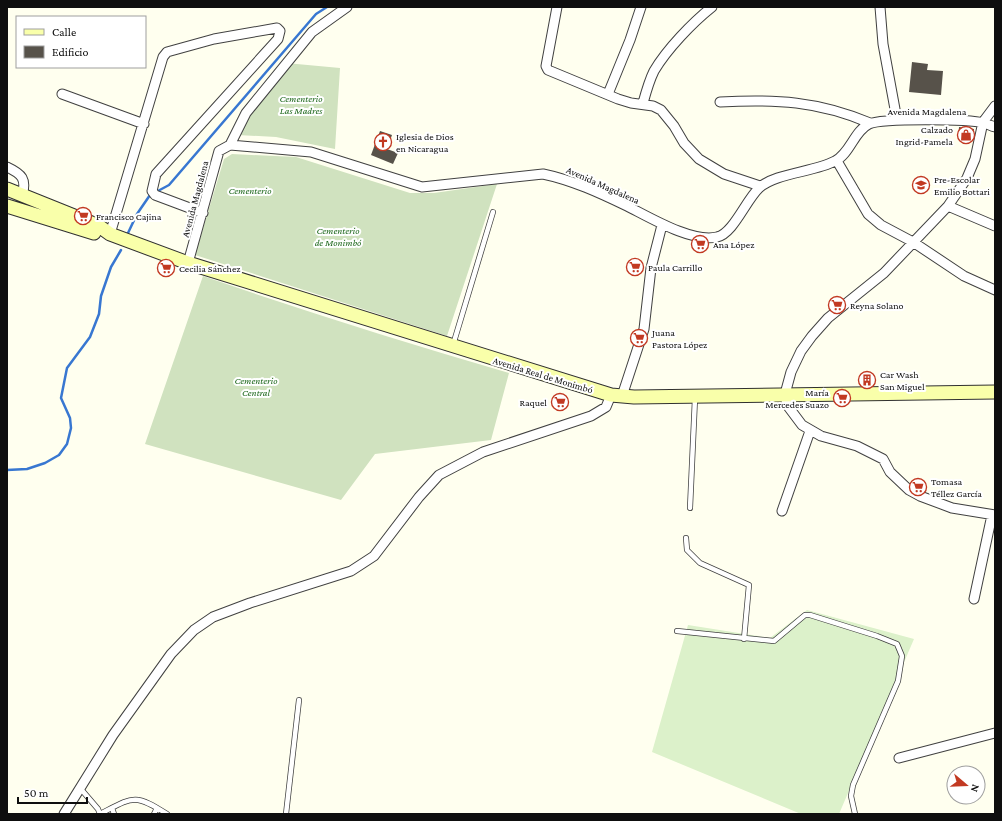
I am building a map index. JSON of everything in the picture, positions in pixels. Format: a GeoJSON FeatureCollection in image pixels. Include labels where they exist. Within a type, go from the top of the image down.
{"type":"FeatureCollection","features":[{"type":"Feature","properties":{"kind":"street"},"geometry":{"type":"LineString","coordinates":[[230,145],[246,113],[312,32],[346,7]]}},
{"type":"Feature","properties":{"kind":"street"},"geometry":{"type":"LineString","coordinates":[[557,7],[546,66],[548,70],[632,103],[643,103],[661,110],[674,126],[684,143],[699,159],[724,174],[760,186]]}},
{"type":"Feature","properties":{"kind":"street"},"geometry":{"type":"LineString","coordinates":[[608,94],[630,40],[641,7]]}},
{"type":"Feature","properties":{"kind":"street"},"geometry":{"type":"LineString","coordinates":[[643,103],[654,72],[662,59],[690,28],[712,7]]}},
{"type":"Feature","properties":{"kind":"street"},"geometry":{"type":"LineString","coordinates":[[880,7],[882,44],[897,120]]}},
{"type":"Feature","properties":{"kind":"street"},"geometry":{"type":"LineString","coordinates":[[110,234],[144,124],[162,57],[167,52],[214,40],[263,32],[272,28],[277,28],[280,31],[278,39],[156,174],[152,191],[155,195],[174,204],[203,213]]}},
{"type":"Feature","properties":{"kind":"street"},"geometry":{"type":"LineString","coordinates":[[62,94],[144,124]]}},
{"type":"Feature","properties":{"kind":"street"},"geometry":{"type":"LineString","coordinates":[[720,102],[760,100],[813,104],[842,112],[870,123],[860,131],[837,161],[868,214],[881,225],[913,242],[964,276],[995,290]]}},
{"type":"Feature","properties":{"kind":"street"},"geometry":{"type":"LineString","coordinates":[[974,599],[993,515],[958,510],[928,501],[900,482],[890,472],[883,459],[856,446],[821,436],[810,431],[792,414],[786,405],[784,394],[794,365],[801,351],[812,336],[828,318],[884,273],[948,206],[966,178],[975,159],[983,122],[995,106]]}},
{"type":"Feature","properties":{"kind":"street","name":"Avenida Magdalena"},"geometry":{"type":"LineString","coordinates":[[870,123],[897,120],[983,122]]}},
{"type":"Feature","properties":{"kind":"street"},"geometry":{"type":"LineString","coordinates":[[983,122],[995,127]]}},
{"type":"Feature","properties":{"kind":"street","name":"Avenida Magdalena"},"geometry":{"type":"LineString","coordinates":[[188,263],[220,151],[230,145],[311,152],[422,187],[543,174],[560,177],[626,205],[662,225],[703,238],[716,238],[723,235],[731,227],[750,197],[760,186],[775,179],[837,161]]}},
{"type":"Feature","properties":{"kind":"street"},"geometry":{"type":"LineString","coordinates":[[7,167],[16,171],[23,180],[25,185],[22,196]]}},
{"type":"Feature","properties":{"kind":"street","name":"Avenida Real de Monimbó"},"geometry":{"type":"LineString","coordinates":[[7,189],[99,226],[110,234],[188,263],[452,347],[616,396],[995,392]]}},
{"type":"Feature","properties":{"kind":"street","name":"Avenida Real de Monimbó"},"geometry":{"type":"LineString","coordinates":[[7,206],[96,233],[110,234]]}},
{"type":"Feature","properties":{"kind":"street"},"geometry":{"type":"LineString","coordinates":[[948,206],[995,226]]}},
{"type":"Feature","properties":{"kind":"street"},"geometry":{"type":"LineString","coordinates":[[64,814],[127,716],[171,654],[194,630],[213,617],[250,603],[351,571],[374,556],[419,497],[439,475],[483,452],[591,416],[606,407],[616,396],[644,330],[651,268],[662,225]]}},
{"type":"Feature","properties":{"kind":"street"},"geometry":{"type":"LineString","coordinates":[[782,511],[810,431]]}},
{"type":"Feature","properties":{"kind":"street"},"geometry":{"type":"LineString","coordinates":[[899,758],[995,733]]}},
{"type":"Feature","properties":{"kind":"lane"},"geometry":{"type":"LineString","coordinates":[[452,347],[493,212]]}},
{"type":"Feature","properties":{"kind":"lane"},"geometry":{"type":"LineString","coordinates":[[690,508],[695,396]]}},
{"type":"Feature","properties":{"kind":"lane"},"geometry":{"type":"LineString","coordinates":[[686,538],[687,550],[700,563],[749,585],[744,639]]}},
{"type":"Feature","properties":{"kind":"lane"},"geometry":{"type":"LineString","coordinates":[[677,631],[774,641],[805,615],[810,615],[890,640],[897,644],[901,649],[902,656],[898,681],[853,785],[851,796],[855,814]]}},
{"type":"Feature","properties":{"kind":"lane"},"geometry":{"type":"LineString","coordinates":[[286,814],[299,700]]}},
{"type":"Feature","properties":{"kind":"lane"},"geometry":{"type":"LineString","coordinates":[[80,788],[98,808],[100,814],[134,798],[143,800],[167,814]]}},
{"type":"Feature","properties":{"kind":"lane"},"geometry":{"type":"LineString","coordinates":[[112,808],[114,814]]}},
{"type":"Feature","properties":{"kind":"lane"},"geometry":{"type":"LineString","coordinates":[[154,814],[157,808]]}},
{"type":"Feature","properties":{"kind":"green space","name":"Cementerio Las Madres"},"geometry":{"type":"Polygon","coordinates":[[[286,63],[340,68],[335,149],[276,137],[237,135],[239,125],[286,63]]]}},
{"type":"Feature","properties":{"kind":"green space"},"geometry":{"type":"Polygon","coordinates":[[[232,154],[296,157],[410,193],[434,193],[497,184],[447,336],[195,255],[224,159],[232,154]]]}},
{"type":"Feature","properties":{"kind":"green space","name":"Cementerio Central"},"geometry":{"type":"Polygon","coordinates":[[[203,276],[279,302],[509,373],[491,440],[375,454],[341,500],[145,444],[203,276]]]}},
{"type":"Feature","properties":{"kind":"green space"},"geometry":{"type":"Polygon","coordinates":[[[807,610],[914,639],[839,814],[801,814],[652,752],[688,625],[770,638],[807,610]]]}},
{"type":"Feature","properties":{"kind":"building"},"geometry":{"type":"Polygon","coordinates":[[[912,62],[928,64],[927,70],[943,71],[941,95],[909,92],[912,62]]]}},
{"type":"Feature","properties":{"kind":"building","name":"Calzado Ingrid-Pamela"},"geometry":{"type":"Polygon","coordinates":[[[959,127],[974,129],[973,140],[958,139],[959,127]]]}},
{"type":"Feature","properties":{"kind":"building","name":"Iglesia de Dios en Nicaragua"},"geometry":{"type":"Polygon","coordinates":[[[380,131],[392,135],[387,149],[398,153],[393,164],[371,155],[380,131]]]}},
{"type":"Feature","properties":{"kind":"building","name":"Car Wash San Miguel"},"geometry":{"type":"Polygon","coordinates":[[[872,375],[872,385],[863,385],[863,376],[872,375]]]}},
{"type":"Feature","properties":{"kind":"waterway"},"geometry":{"type":"LineString","coordinates":[[156,192],[169,185],[316,14],[327,7]]}},
{"type":"Feature","properties":{"kind":"waterway"},"geometry":{"type":"LineString","coordinates":[[128,233],[137,214],[150,195]]}},
{"type":"Feature","properties":{"kind":"waterway"},"geometry":{"type":"LineString","coordinates":[[7,470],[27,469],[45,463],[59,455],[67,444],[71,428],[70,418],[61,398],[67,368],[90,337],[99,314],[101,296],[111,267],[121,250]]}},
{"type":"Feature","properties":{"kind":"place","name":"Calzado Ingrid-Pamela"},"geometry":{"type":"Point","coordinates":[966,135]}},
{"type":"Feature","properties":{"kind":"place","name":"Iglesia de Dios en Nicaragua"},"geometry":{"type":"Point","coordinates":[383,142]}},
{"type":"Feature","properties":{"kind":"place","name":"Pre-Escolar Emilio Bottari"},"geometry":{"type":"Point","coordinates":[921,185]}},
{"type":"Feature","properties":{"kind":"place","name":"Francisco Cajina"},"geometry":{"type":"Point","coordinates":[83,216]}},
{"type":"Feature","properties":{"kind":"place","name":"Ana López"},"geometry":{"type":"Point","coordinates":[700,244]}},
{"type":"Feature","properties":{"kind":"place","name":"Paula Carrillo"},"geometry":{"type":"Point","coordinates":[635,267]}},
{"type":"Feature","properties":{"kind":"place","name":"Cecilia Sánchez"},"geometry":{"type":"Point","coordinates":[166,268]}},
{"type":"Feature","properties":{"kind":"place","name":"Reyna Solano"},"geometry":{"type":"Point","coordinates":[837,305]}},
{"type":"Feature","properties":{"kind":"place","name":"Juana Pastora López"},"geometry":{"type":"Point","coordinates":[639,338]}},
{"type":"Feature","properties":{"kind":"place","name":"Car Wash San Miguel"},"geometry":{"type":"Point","coordinates":[867,380]}},
{"type":"Feature","properties":{"kind":"place","name":"María Mercedes Suazo"},"geometry":{"type":"Point","coordinates":[842,398]}},
{"type":"Feature","properties":{"kind":"place","name":"Raquel"},"geometry":{"type":"Point","coordinates":[560,402]}},
{"type":"Feature","properties":{"kind":"place","name":"Tomasa Téllez García"},"geometry":{"type":"Point","coordinates":[918,487]}},
{"type":"Feature","properties":{"kind":"park label","name":"Cementerio"},"geometry":{"type":"Point","coordinates":[250,190]}},
{"type":"Feature","properties":{"kind":"park label","name":"Cementerio de Monimbó"},"geometry":{"type":"Point","coordinates":[338,236]}}]}
